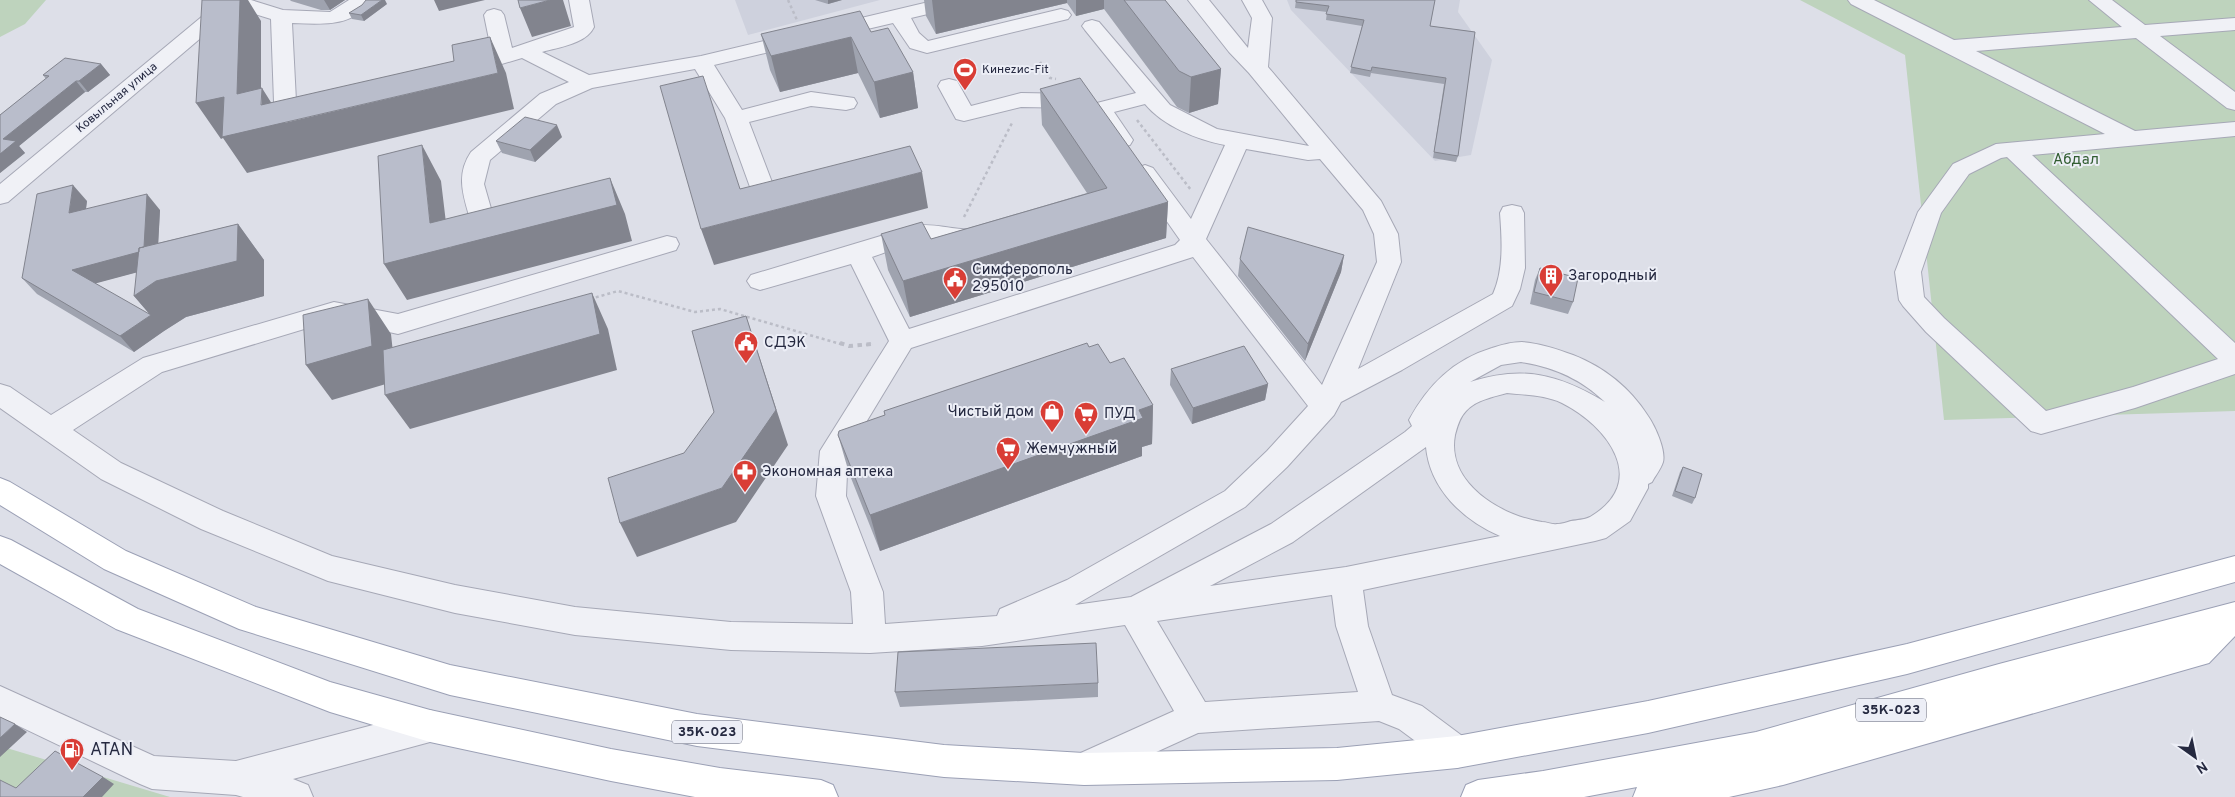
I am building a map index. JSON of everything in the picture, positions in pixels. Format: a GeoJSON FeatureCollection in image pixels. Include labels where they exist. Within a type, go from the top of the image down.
{"type":"FeatureCollection","features":[{"type":"Feature","properties":{"kind":"main road","name":"35К-023"},"geometry":{"type":"LineString","coordinates":[[0,490],[115,560],[250,618],[450,680],[697,730],[944,760],[1084,769],[1338,764],[1458,752],[1648,717],[1907,659],[2235,569]]}},
{"type":"Feature","properties":{"kind":"main road"},"geometry":{"type":"LineString","coordinates":[[0,549],[127,619],[330,697],[430,726],[611,765],[720,784],[821,797]]}},
{"type":"Feature","properties":{"kind":"main road","name":"35К-023"},"geometry":{"type":"LineString","coordinates":[[1478,797],[1543,788],[1756,748],[2233,616]]}},
{"type":"Feature","properties":{"kind":"main road"},"geometry":{"type":"LineString","coordinates":[[1650,797],[1783,769],[2198,653],[2233,616]]}},
{"type":"Feature","properties":{"kind":"main road"},"geometry":{"type":"LineString","coordinates":[[611,765],[705,797]]}},
{"type":"Feature","properties":{"kind":"street"},"geometry":{"type":"LineString","coordinates":[[234,0],[281,16],[332,18],[343,14],[362,0]]}},
{"type":"Feature","properties":{"kind":"street","name":"Ковыльная улица"},"geometry":{"type":"LineString","coordinates":[[0,196],[234,0]]}},
{"type":"Feature","properties":{"kind":"street"},"geometry":{"type":"LineString","coordinates":[[446,75],[575,35],[582,31],[584,27],[579,0]]}},
{"type":"Feature","properties":{"kind":"street"},"geometry":{"type":"LineString","coordinates":[[484,226],[472,184],[479,157],[548,99],[586,82],[701,62],[963,0]]}},
{"type":"Feature","properties":{"kind":"street"},"geometry":{"type":"LineString","coordinates":[[982,632],[1078,588],[1165,541],[1235,499],[1277,459],[1327,401],[1340,379],[1389,262],[1386,234],[1373,207],[1257,68],[1236,48],[1198,0]]}},
{"type":"Feature","properties":{"kind":"street"},"geometry":{"type":"LineString","coordinates":[[1252,0],[1262,18],[1257,68]]}},
{"type":"Feature","properties":{"kind":"street"},"geometry":{"type":"LineString","coordinates":[[1858,0],[2133,138]]}},
{"type":"Feature","properties":{"kind":"street"},"geometry":{"type":"LineString","coordinates":[[2099,0],[2235,103]]}},
{"type":"Feature","properties":{"kind":"street"},"geometry":{"type":"LineString","coordinates":[[494,15],[503,56]]}},
{"type":"Feature","properties":{"kind":"street"},"geometry":{"type":"LineString","coordinates":[[899,16],[915,43],[927,47],[1061,15]]}},
{"type":"Feature","properties":{"kind":"street"},"geometry":{"type":"LineString","coordinates":[[281,16],[285,102],[289,108],[302,108],[335,99]]}},
{"type":"Feature","properties":{"kind":"street"},"geometry":{"type":"LineString","coordinates":[[1951,46],[2235,24]]}},
{"type":"Feature","properties":{"kind":"street"},"geometry":{"type":"LineString","coordinates":[[1092,26],[1162,110],[1211,135],[1308,153],[1326,151]]}},
{"type":"Feature","properties":{"kind":"street"},"geometry":{"type":"LineString","coordinates":[[524,51],[586,82]]}},
{"type":"Feature","properties":{"kind":"street"},"geometry":{"type":"LineString","coordinates":[[701,62],[736,118],[766,198]]}},
{"type":"Feature","properties":{"kind":"street"},"geometry":{"type":"LineString","coordinates":[[949,86],[964,114],[1020,100],[1090,101],[1101,109],[1193,240],[1327,401]]}},
{"type":"Feature","properties":{"kind":"street"},"geometry":{"type":"LineString","coordinates":[[1101,109],[1150,96]]}},
{"type":"Feature","properties":{"kind":"street"},"geometry":{"type":"LineString","coordinates":[[736,118],[811,99],[846,103]]}},
{"type":"Feature","properties":{"kind":"street"},"geometry":{"type":"LineString","coordinates":[[2235,129],[1996,151],[1961,169],[1930,212],[1908,272],[1912,300],[2041,423],[2135,397],[2235,364]]}},
{"type":"Feature","properties":{"kind":"street"},"geometry":{"type":"LineString","coordinates":[[870,639],[867,592],[831,496],[834,451],[902,341],[1184,251],[1193,240],[1239,140]]}},
{"type":"Feature","properties":{"kind":"street"},"geometry":{"type":"LineString","coordinates":[[2013,150],[2235,359]]}},
{"type":"Feature","properties":{"kind":"street"},"geometry":{"type":"LineString","coordinates":[[1327,401],[1503,300],[1511,284],[1515,254],[1512,212]]}},
{"type":"Feature","properties":{"kind":"street"},"geometry":{"type":"LineString","coordinates":[[760,281],[921,233],[936,233],[953,238],[969,239],[997,231]]}},
{"type":"Feature","properties":{"kind":"street"},"geometry":{"type":"LineString","coordinates":[[50,430],[153,365],[162,362],[334,311],[398,324],[667,244]]}},
{"type":"Feature","properties":{"kind":"street"},"geometry":{"type":"LineString","coordinates":[[858,253],[902,341]]}},
{"type":"Feature","properties":{"kind":"street"},"geometry":{"type":"LineString","coordinates":[[0,394],[111,471],[212,520],[328,568],[455,599],[575,620],[731,636],[870,639],[982,632],[1346,580],[1595,529],[1620,512],[1649,461],[1642,430],[1623,400],[1594,376],[1558,359],[1520,352],[1487,358],[1457,376],[1439,394],[1424,417],[1415,440]]}},
{"type":"Feature","properties":{"kind":"street"},"geometry":{"type":"LineString","coordinates":[[1134,611],[1282,533],[1415,440],[1455,404],[1478,390],[1507,383],[1539,385],[1572,395],[1600,412],[1621,435],[1633,462],[1633,488]]}},
{"type":"Feature","properties":{"kind":"street"},"geometry":{"type":"LineString","coordinates":[[1455,404],[1443,422],[1438,442],[1442,465],[1454,487],[1474,507],[1501,523],[1530,533],[1561,536]]}},
{"type":"Feature","properties":{"kind":"street"},"geometry":{"type":"LineString","coordinates":[[1346,580],[1352,626],[1379,706]]}},
{"type":"Feature","properties":{"kind":"street"},"geometry":{"type":"LineString","coordinates":[[1134,611],[1196,718]]}},
{"type":"Feature","properties":{"kind":"street"},"geometry":{"type":"LineString","coordinates":[[0,701],[152,772],[236,778],[296,797]]}},
{"type":"Feature","properties":{"kind":"street"},"geometry":{"type":"LineString","coordinates":[[1084,769],[1196,718],[1379,706],[1410,717],[1458,752]]}},
{"type":"Feature","properties":{"kind":"street"},"geometry":{"type":"LineString","coordinates":[[236,778],[430,726]]}},
{"type":"Feature","properties":{"kind":"path"},"geometry":{"type":"LineString","coordinates":[[953,238],[1012,123],[1020,120]]}},
{"type":"Feature","properties":{"kind":"path"},"geometry":{"type":"LineString","coordinates":[[581,302],[618,291],[694,312],[720,309],[849,346],[902,341]]}},
{"type":"Feature","properties":{"kind":"shaded area"},"geometry":{"type":"Polygon","coordinates":[[[735,0],[880,0],[748,35],[735,0]]]}},
{"type":"Feature","properties":{"kind":"shaded area"},"geometry":{"type":"Polygon","coordinates":[[[1287,0],[1460,0],[1458,12],[1492,60],[1471,155],[1435,161],[1291,10],[1287,0]]]}},
{"type":"Feature","properties":{"kind":"green space"},"geometry":{"type":"Polygon","coordinates":[[[0,0],[46,0],[25,24],[0,37],[0,0]]]}},
{"type":"Feature","properties":{"kind":"green space","name":"Абдал"},"geometry":{"type":"Polygon","coordinates":[[[1800,0],[2235,0],[2235,411],[1944,420],[1905,55],[1800,0]]]}},
{"type":"Feature","properties":{"kind":"green space"},"geometry":{"type":"Polygon","coordinates":[[[0,746],[170,797],[0,797],[0,746]]]}},
{"type":"Feature","properties":{"kind":"building"},"geometry":{"type":"Polygon","coordinates":[[[202,0],[240,0],[237,94],[262,88],[261,105],[454,61],[452,45],[490,37],[498,73],[222,137],[224,97],[196,103],[202,0]]]}},
{"type":"Feature","properties":{"kind":"building"},"geometry":{"type":"Polygon","coordinates":[[[366,0],[382,0],[361,15],[349,13],[362,5],[366,0]]]}},
{"type":"Feature","properties":{"kind":"building"},"geometry":{"type":"Polygon","coordinates":[[[518,0],[550,0],[520,8],[518,0]]]}},
{"type":"Feature","properties":{"kind":"building"},"geometry":{"type":"Polygon","coordinates":[[[1124,0],[1165,0],[1221,69],[1191,77],[1179,71],[1124,0]]]}},
{"type":"Feature","properties":{"kind":"building"},"geometry":{"type":"Polygon","coordinates":[[[1296,0],[1435,0],[1430,26],[1475,32],[1458,156],[1434,152],[1446,78],[1372,67],[1371,71],[1351,67],[1364,20],[1326,14],[1329,6],[1296,2],[1296,0]]]}},
{"type":"Feature","properties":{"kind":"building"},"geometry":{"type":"Polygon","coordinates":[[[860,11],[871,32],[888,28],[913,72],[874,82],[851,37],[771,56],[761,34],[860,11]]]}},
{"type":"Feature","properties":{"kind":"building"},"geometry":{"type":"Polygon","coordinates":[[[65,58],[101,64],[79,81],[76,81],[3,139],[16,141],[0,154],[0,115],[49,76],[43,75],[65,58]]]}},
{"type":"Feature","properties":{"kind":"building"},"geometry":{"type":"Polygon","coordinates":[[[703,76],[740,189],[910,146],[922,172],[701,229],[660,86],[703,76]]]}},
{"type":"Feature","properties":{"kind":"building"},"geometry":{"type":"Polygon","coordinates":[[[1080,78],[1168,202],[903,281],[881,234],[922,222],[931,239],[1107,188],[1040,89],[1080,78]]]}},
{"type":"Feature","properties":{"kind":"building"},"geometry":{"type":"Polygon","coordinates":[[[525,117],[557,125],[530,150],[496,141],[525,117]]]}},
{"type":"Feature","properties":{"kind":"building"},"geometry":{"type":"Polygon","coordinates":[[[422,145],[430,223],[610,178],[617,205],[384,264],[378,156],[422,145]]]}},
{"type":"Feature","properties":{"kind":"building"},"geometry":{"type":"Polygon","coordinates":[[[73,185],[69,213],[147,194],[144,247],[139,248],[139,252],[72,270],[151,315],[120,336],[22,278],[37,194],[73,185]]]}},
{"type":"Feature","properties":{"kind":"building"},"geometry":{"type":"Polygon","coordinates":[[[238,224],[237,261],[156,281],[134,296],[139,248],[238,224]]]}},
{"type":"Feature","properties":{"kind":"building"},"geometry":{"type":"Polygon","coordinates":[[[1248,227],[1344,255],[1308,344],[1240,259],[1248,227]]]}},
{"type":"Feature","properties":{"kind":"building"},"geometry":{"type":"Polygon","coordinates":[[[1540,268],[1578,278],[1573,302],[1534,292],[1540,268]]]}},
{"type":"Feature","properties":{"kind":"building"},"geometry":{"type":"Polygon","coordinates":[[[592,293],[600,334],[385,395],[383,350],[592,293]]]}},
{"type":"Feature","properties":{"kind":"building"},"geometry":{"type":"Polygon","coordinates":[[[368,299],[372,346],[306,365],[303,315],[368,299]]]}},
{"type":"Feature","properties":{"kind":"building"},"geometry":{"type":"Polygon","coordinates":[[[746,316],[776,410],[722,488],[620,523],[608,478],[684,453],[714,412],[692,331],[746,316]]]}},
{"type":"Feature","properties":{"kind":"building"},"geometry":{"type":"Polygon","coordinates":[[[1087,343],[1089,347],[1098,344],[1110,363],[1124,358],[1153,405],[1139,410],[1143,418],[870,515],[838,435],[839,431],[885,415],[884,411],[1087,343]]]}},
{"type":"Feature","properties":{"kind":"building"},"geometry":{"type":"Polygon","coordinates":[[[1244,346],[1268,384],[1193,408],[1171,369],[1244,346]]]}},
{"type":"Feature","properties":{"kind":"building"},"geometry":{"type":"Polygon","coordinates":[[[1683,467],[1702,474],[1695,498],[1675,491],[1683,467]]]}},
{"type":"Feature","properties":{"kind":"building"},"geometry":{"type":"Polygon","coordinates":[[[1096,643],[1098,683],[895,692],[898,652],[1096,643]]]}},
{"type":"Feature","properties":{"kind":"building"},"geometry":{"type":"Polygon","coordinates":[[[0,717],[15,724],[0,738],[0,717]]]}},
{"type":"Feature","properties":{"kind":"building","name":"ATAN"},"geometry":{"type":"Polygon","coordinates":[[[55,751],[103,777],[83,797],[0,797],[0,780],[16,788],[55,751]]]}},
{"type":"Feature","properties":{"kind":"place","name":"Кинеzис-Fit"},"geometry":{"type":"Point","coordinates":[965,91]}},
{"type":"Feature","properties":{"kind":"place","name":"Загородный"},"geometry":{"type":"Point","coordinates":[1551,297]}},
{"type":"Feature","properties":{"kind":"place","name":"Симферополь 295010"},"geometry":{"type":"Point","coordinates":[955,300]}},
{"type":"Feature","properties":{"kind":"place","name":"СДЭК"},"geometry":{"type":"Point","coordinates":[746,364]}},
{"type":"Feature","properties":{"kind":"place","name":"Чистый дом"},"geometry":{"type":"Point","coordinates":[1052,433]}},
{"type":"Feature","properties":{"kind":"place","name":"ПУД"},"geometry":{"type":"Point","coordinates":[1086,435]}},
{"type":"Feature","properties":{"kind":"place","name":"Жемчужный"},"geometry":{"type":"Point","coordinates":[1008,470]}},
{"type":"Feature","properties":{"kind":"place","name":"Экономная аптека"},"geometry":{"type":"Point","coordinates":[745,493]}},
{"type":"Feature","properties":{"kind":"place","name":"ATAN"},"geometry":{"type":"Point","coordinates":[72,771]}}]}
